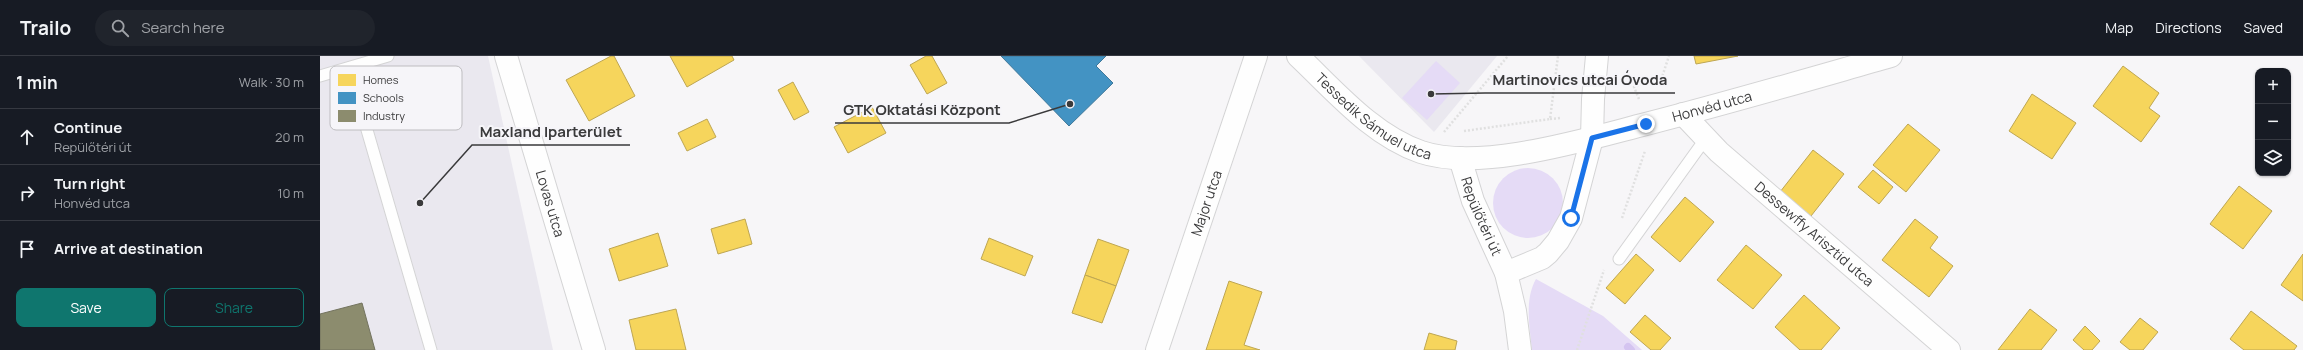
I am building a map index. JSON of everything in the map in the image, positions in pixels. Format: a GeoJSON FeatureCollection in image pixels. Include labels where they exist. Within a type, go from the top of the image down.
{"type":"FeatureCollection","features":[{"type":"Feature","properties":{"kind":"street","name":"Lovas utca"},"geometry":{"type":"LineString","coordinates":[[506,56],[594,350]]}},
{"type":"Feature","properties":{"kind":"street","name":"Major utca"},"geometry":{"type":"LineString","coordinates":[[1157,350],[1256,56]]}},
{"type":"Feature","properties":{"kind":"street","name":"Tessedik Sámuel utca"},"geometry":{"type":"LineString","coordinates":[[1298,56],[1355,111],[1386,134],[1402,144],[1422,153],[1460,158]]}},
{"type":"Feature","properties":{"kind":"street","name":"Repülőtéri út"},"geometry":{"type":"LineString","coordinates":[[1506,273],[1542,258],[1558,241],[1571,218],[1592,138],[1594,112],[1593,98],[1597,56]]}},
{"type":"Feature","properties":{"kind":"street","name":"Honvéd utca"},"geometry":{"type":"LineString","coordinates":[[1460,158],[1527,152],[1592,138],[1892,56]]}},
{"type":"Feature","properties":{"kind":"street","name":"Dessewffy Arisztid utca"},"geometry":{"type":"LineString","coordinates":[[1683,114],[1719,152],[1949,350]]}},
{"type":"Feature","properties":{"kind":"street","name":"Repülőtéri út"},"geometry":{"type":"LineString","coordinates":[[1460,158],[1473,201],[1506,273],[1515,311],[1520,350]]}},
{"type":"Feature","properties":{"kind":"lane"},"geometry":{"type":"LineString","coordinates":[[356,66],[388,56]]}},
{"type":"Feature","properties":{"kind":"lane"},"geometry":{"type":"LineString","coordinates":[[320,76],[330,73]]}},
{"type":"Feature","properties":{"kind":"lane"},"geometry":{"type":"LineString","coordinates":[[367,130],[431,350]]}},
{"type":"Feature","properties":{"kind":"lane"},"geometry":{"type":"LineString","coordinates":[[1619,259],[1706,138]]}},
{"type":"Feature","properties":{"kind":"path"},"geometry":{"type":"LineString","coordinates":[[1450,133],[1442,134],[1508,56]]}},
{"type":"Feature","properties":{"kind":"path"},"geometry":{"type":"LineString","coordinates":[[1550,119],[1558,56]]}},
{"type":"Feature","properties":{"kind":"path"},"geometry":{"type":"LineString","coordinates":[[1632,103],[1640,102],[1634,87],[1662,77],[1669,56]]}},
{"type":"Feature","properties":{"kind":"path"},"geometry":{"type":"LineString","coordinates":[[1457,132],[1594,112]]}},
{"type":"Feature","properties":{"kind":"path"},"geometry":{"type":"LineString","coordinates":[[1621,222],[1646,147],[1650,144],[1646,124]]}},
{"type":"Feature","properties":{"kind":"path"},"geometry":{"type":"LineString","coordinates":[[1577,350],[1605,267]]}},
{"type":"Feature","properties":{"kind":"shaded area"},"geometry":{"type":"Polygon","coordinates":[[[320,56],[488,56],[553,350],[320,350],[320,56]]]}},
{"type":"Feature","properties":{"kind":"shaded area"},"geometry":{"type":"Polygon","coordinates":[[[1359,56],[1497,56],[1434,132],[1359,56]]]}},
{"type":"Feature","properties":{"kind":"shaded area"},"geometry":{"type":"Polygon","coordinates":[[[1436,61],[1460,83],[1427,120],[1402,98],[1436,61]]]}},
{"type":"Feature","properties":{"kind":"shaded area"},"geometry":{"type":"Polygon","coordinates":[[[1528,168],[1541,171],[1553,178],[1560,190],[1563,203],[1560,216],[1553,228],[1541,235],[1528,238],[1515,235],[1503,228],[1496,216],[1493,203],[1496,190],[1503,178],[1515,171],[1528,168]]]}},
{"type":"Feature","properties":{"kind":"shaded area"},"geometry":{"type":"Polygon","coordinates":[[[1536,279],[1603,316],[1642,350],[1532,350],[1529,305],[1532,287],[1536,279]]]}},
{"type":"Feature","properties":{"kind":"building: Homes"},"geometry":{"type":"Polygon","coordinates":[[[611,56],[614,56],[635,96],[589,121],[566,80],[611,56]]]}},
{"type":"Feature","properties":{"kind":"building: Homes"},"geometry":{"type":"Polygon","coordinates":[[[670,56],[732,56],[734,60],[687,87],[670,56]]]}},
{"type":"Feature","properties":{"kind":"building: Homes"},"geometry":{"type":"Polygon","coordinates":[[[926,56],[932,56],[947,83],[927,94],[910,65],[926,56]]]}},
{"type":"Feature","properties":{"kind":"building: Homes"},"geometry":{"type":"Polygon","coordinates":[[[1694,56],[1738,56],[1696,64],[1694,56]]]}},
{"type":"Feature","properties":{"kind":"building: Homes"},"geometry":{"type":"Polygon","coordinates":[[[2123,66],[2159,93],[2149,108],[2160,116],[2141,142],[2093,106],[2123,66]]]}},
{"type":"Feature","properties":{"kind":"building: Homes"},"geometry":{"type":"Polygon","coordinates":[[[793,82],[809,112],[794,120],[778,90],[793,82]]]}},
{"type":"Feature","properties":{"kind":"building: Homes"},"geometry":{"type":"Polygon","coordinates":[[[2032,94],[2076,123],[2052,159],[2009,131],[2032,94]]]}},
{"type":"Feature","properties":{"kind":"building: Homes"},"geometry":{"type":"Polygon","coordinates":[[[872,107],[886,133],[848,153],[834,127],[872,107]]]}},
{"type":"Feature","properties":{"kind":"building: Homes"},"geometry":{"type":"Polygon","coordinates":[[[707,119],[716,137],[687,151],[678,133],[707,119]]]}},
{"type":"Feature","properties":{"kind":"building: Homes"},"geometry":{"type":"Polygon","coordinates":[[[1908,124],[1940,150],[1906,192],[1873,165],[1908,124]]]}},
{"type":"Feature","properties":{"kind":"building: Homes"},"geometry":{"type":"Polygon","coordinates":[[[1813,150],[1844,174],[1811,216],[1780,192],[1813,150]]]}},
{"type":"Feature","properties":{"kind":"building: Homes"},"geometry":{"type":"Polygon","coordinates":[[[1873,170],[1893,187],[1879,204],[1858,187],[1873,170]]]}},
{"type":"Feature","properties":{"kind":"building: Homes"},"geometry":{"type":"Polygon","coordinates":[[[2239,186],[2272,211],[2243,249],[2210,224],[2239,186]]]}},
{"type":"Feature","properties":{"kind":"building: Homes"},"geometry":{"type":"Polygon","coordinates":[[[1685,197],[1714,222],[1680,262],[1651,237],[1685,197]]]}},
{"type":"Feature","properties":{"kind":"building: Homes"},"geometry":{"type":"Polygon","coordinates":[[[745,219],[752,244],[718,254],[711,229],[745,219]]]}},
{"type":"Feature","properties":{"kind":"building: Homes"},"geometry":{"type":"Polygon","coordinates":[[[1915,219],[1938,237],[1930,248],[1953,266],[1929,297],[1882,260],[1915,219]]]}},
{"type":"Feature","properties":{"kind":"building: Homes"},"geometry":{"type":"Polygon","coordinates":[[[658,233],[668,266],[619,281],[609,249],[658,233]]]}},
{"type":"Feature","properties":{"kind":"building: Homes"},"geometry":{"type":"Polygon","coordinates":[[[989,238],[1033,256],[1025,276],[981,259],[989,238]]]}},
{"type":"Feature","properties":{"kind":"building: Homes"},"geometry":{"type":"Polygon","coordinates":[[[1098,239],[1129,250],[1116,286],[1085,275],[1098,239]]]}},
{"type":"Feature","properties":{"kind":"building: Homes"},"geometry":{"type":"Polygon","coordinates":[[[1746,245],[1782,275],[1753,309],[1717,280],[1746,245]]]}},
{"type":"Feature","properties":{"kind":"building: Homes"},"geometry":{"type":"Polygon","coordinates":[[[1636,254],[1654,270],[1625,304],[1606,288],[1636,254]]]}},
{"type":"Feature","properties":{"kind":"building: Homes"},"geometry":{"type":"Polygon","coordinates":[[[2303,254],[2303,301],[2281,285],[2303,254]]]}},
{"type":"Feature","properties":{"kind":"building: Homes"},"geometry":{"type":"Polygon","coordinates":[[[1085,275],[1116,286],[1102,323],[1072,313],[1085,275]]]}},
{"type":"Feature","properties":{"kind":"building: Homes"},"geometry":{"type":"Polygon","coordinates":[[[1229,281],[1262,292],[1244,345],[1260,350],[1206,350],[1229,281]]]}},
{"type":"Feature","properties":{"kind":"building: Homes"},"geometry":{"type":"Polygon","coordinates":[[[1804,295],[1840,328],[1821,350],[1800,350],[1775,327],[1804,295]]]}},
{"type":"Feature","properties":{"kind":"building: Homes"},"geometry":{"type":"Polygon","coordinates":[[[676,309],[686,350],[636,350],[629,320],[676,309]]]}},
{"type":"Feature","properties":{"kind":"building: Homes"},"geometry":{"type":"Polygon","coordinates":[[[2030,309],[2057,330],[2041,350],[1998,350],[2030,309]]]}},
{"type":"Feature","properties":{"kind":"building: Homes"},"geometry":{"type":"Polygon","coordinates":[[[2251,311],[2297,346],[2294,350],[2244,350],[2230,339],[2251,311]]]}},
{"type":"Feature","properties":{"kind":"building: Homes"},"geometry":{"type":"Polygon","coordinates":[[[1645,315],[1671,338],[1660,350],[1651,350],[1630,332],[1645,315]]]}},
{"type":"Feature","properties":{"kind":"building: Homes"},"geometry":{"type":"Polygon","coordinates":[[[2140,318],[2158,332],[2143,350],[2130,350],[2120,342],[2140,318]]]}},
{"type":"Feature","properties":{"kind":"building: Homes"},"geometry":{"type":"Polygon","coordinates":[[[2085,326],[2100,341],[2092,350],[2084,350],[2073,340],[2085,326]]]}},
{"type":"Feature","properties":{"kind":"building: Homes"},"geometry":{"type":"Polygon","coordinates":[[[1429,333],[1457,341],[1455,350],[1424,350],[1429,333]]]}},
{"type":"Feature","properties":{"kind":"building: Schools"},"geometry":{"type":"Polygon","coordinates":[[[1001,56],[1106,56],[1096,66],[1113,83],[1069,126],[1001,56]]]}},
{"type":"Feature","properties":{"kind":"building: Industry"},"geometry":{"type":"Polygon","coordinates":[[[362,303],[375,350],[320,350],[320,314],[362,303]]]}},
{"type":"Feature","properties":{"kind":"waterway"},"geometry":{"type":"LineString","coordinates":[[1628,347],[1631,350]]}},
{"type":"Feature","properties":{"kind":"place","name":"Martinovics utcai Óvoda"},"geometry":{"type":"Point","coordinates":[1431,94]}},
{"type":"Feature","properties":{"kind":"place","name":"GTK Oktatási Központ"},"geometry":{"type":"Point","coordinates":[1070,104]}},
{"type":"Feature","properties":{"kind":"place","name":"Maxland Iparterület"},"geometry":{"type":"Point","coordinates":[420,203]}},
{"type":"Feature","properties":{"kind":"route"},"geometry":{"type":"LineString","coordinates":[[1571,218],[1592,138],[1646,124]]}}]}
